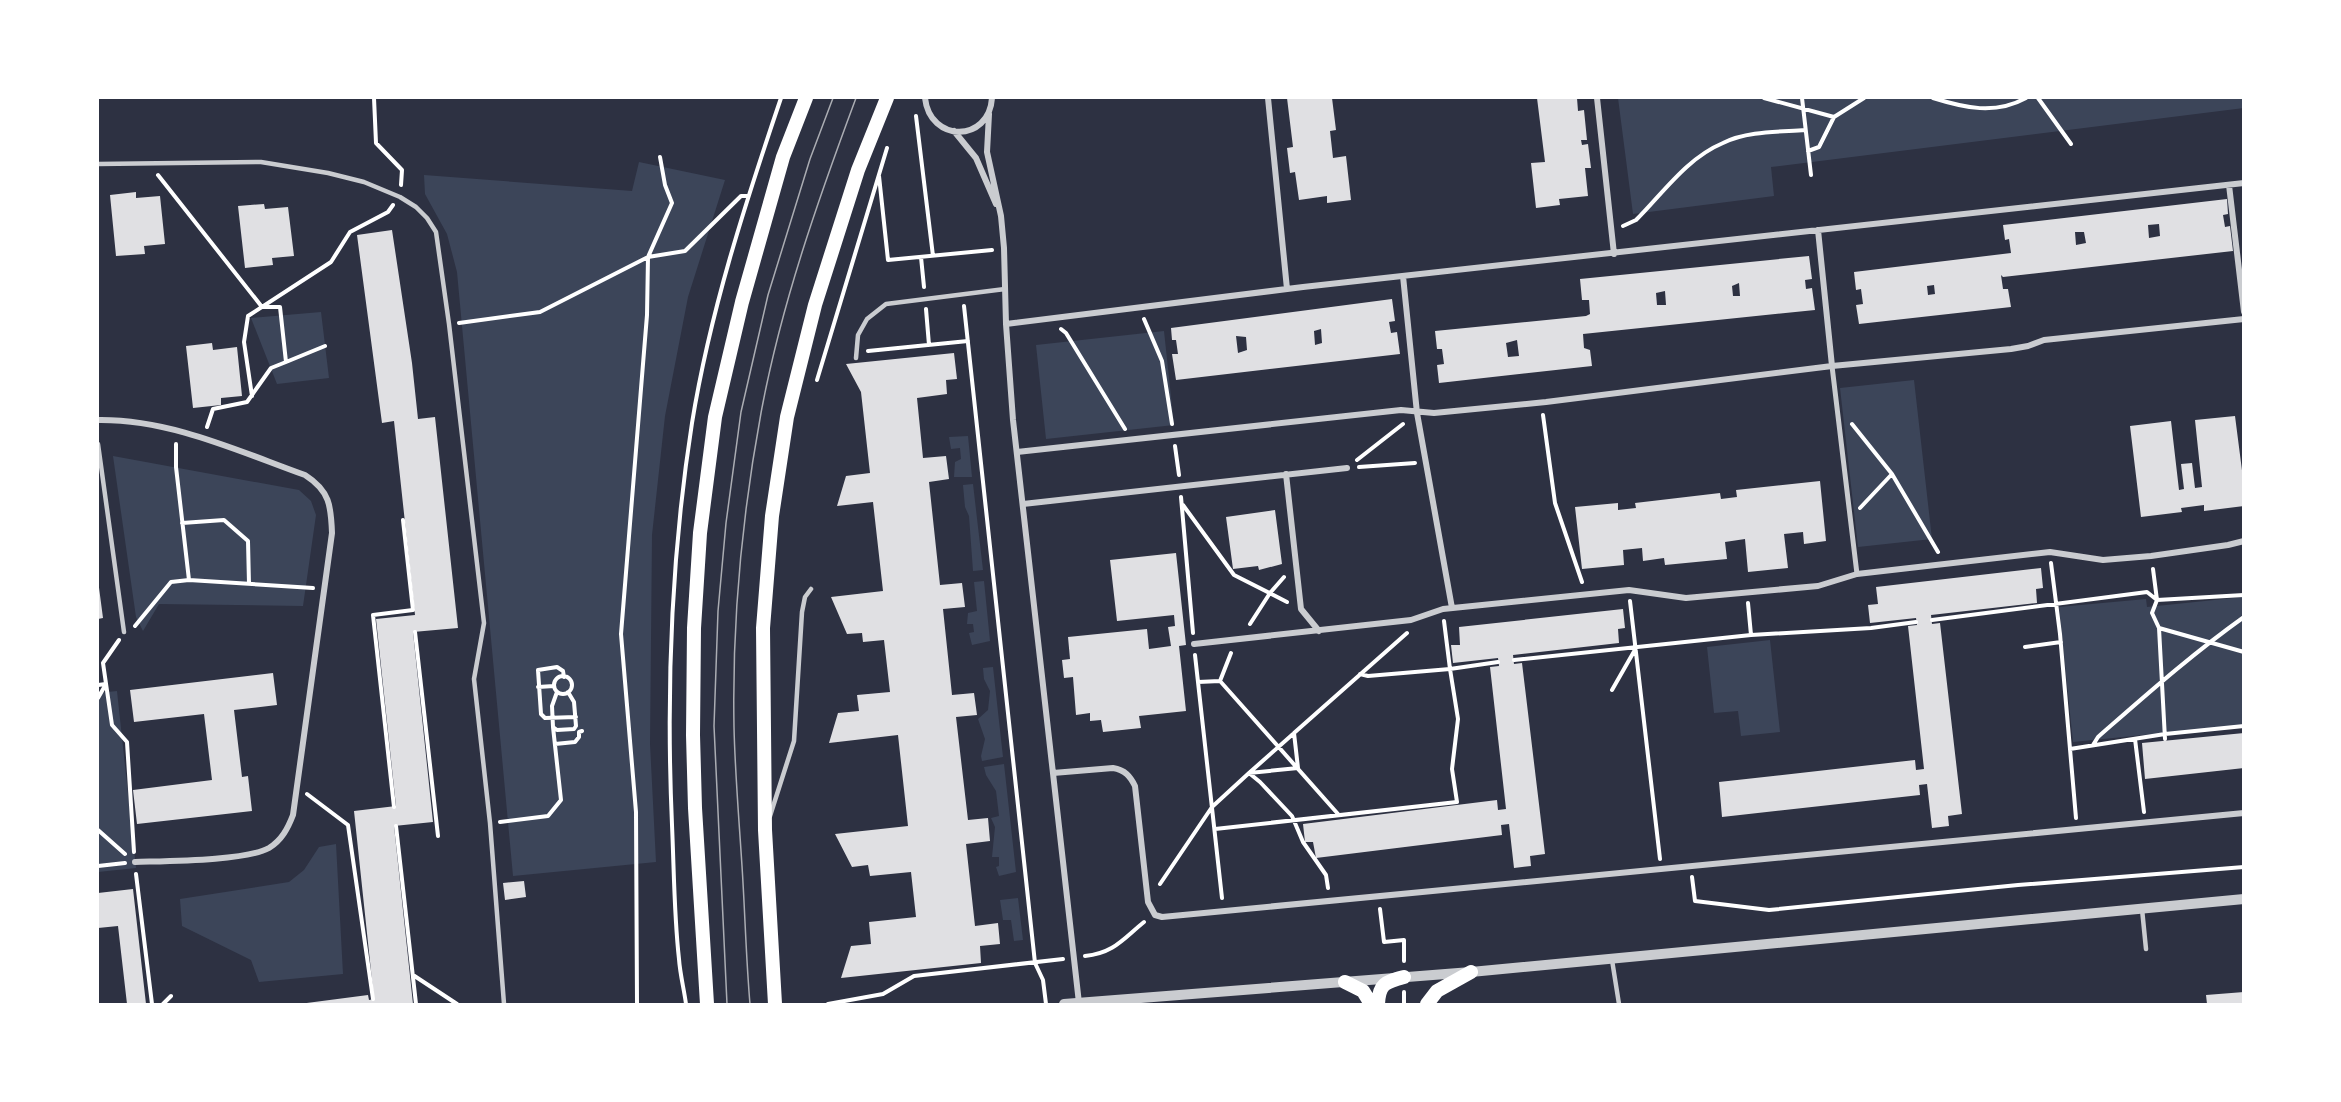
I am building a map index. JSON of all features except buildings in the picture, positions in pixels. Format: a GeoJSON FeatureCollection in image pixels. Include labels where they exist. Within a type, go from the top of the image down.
{"type":"FeatureCollection","features":[{"type":"Feature","properties":{"kind":"main road"},"geometry":{"type":"LineString","coordinates":[[707,1003],[695,808],[693,735],[694,628],[700,532],[715,417],[742,302],[783,157],[806,98]]}},
{"type":"Feature","properties":{"kind":"main road"},"geometry":{"type":"LineString","coordinates":[[774,998],[765,830],[763,628],[772,516],[787,417],[815,305],[858,170],[887,98]]}},
{"type":"Feature","properties":{"kind":"main road"},"geometry":{"type":"LineString","coordinates":[[1427,1005],[1437,991],[1470,972]]}},
{"type":"Feature","properties":{"kind":"main road"},"geometry":{"type":"LineString","coordinates":[[1378,1005],[1379,992],[1387,981],[1404,977]]}},
{"type":"Feature","properties":{"kind":"main road"},"geometry":{"type":"LineString","coordinates":[[1345,982],[1364,991],[1371,1005]]}},
{"type":"Feature","properties":{"kind":"street"},"geometry":{"type":"LineString","coordinates":[[925,98],[926,107],[936,123],[954,131],[964,132],[974,128],[989,114]]}},
{"type":"Feature","properties":{"kind":"street"},"geometry":{"type":"LineString","coordinates":[[992,98],[987,152],[1001,216],[1006,324],[1017,452],[1078,1003]]}},
{"type":"Feature","properties":{"kind":"street"},"geometry":{"type":"LineString","coordinates":[[1268,98],[1287,289]]}},
{"type":"Feature","properties":{"kind":"street"},"geometry":{"type":"LineString","coordinates":[[1597,98],[1614,254]]}},
{"type":"Feature","properties":{"kind":"street"},"geometry":{"type":"LineString","coordinates":[[954,131],[976,158],[1001,216]]}},
{"type":"Feature","properties":{"kind":"street"},"geometry":{"type":"LineString","coordinates":[[1006,324],[1287,289],[2244,183]]}},
{"type":"Feature","properties":{"kind":"street"},"geometry":{"type":"LineString","coordinates":[[2229,185],[2244,312]]}},
{"type":"Feature","properties":{"kind":"street"},"geometry":{"type":"LineString","coordinates":[[1818,230],[1857,574]]}},
{"type":"Feature","properties":{"kind":"street"},"geometry":{"type":"LineString","coordinates":[[1403,276],[1417,413],[1452,608]]}},
{"type":"Feature","properties":{"kind":"street"},"geometry":{"type":"LineString","coordinates":[[1017,452],[1401,410],[1434,413],[1546,402],[1832,366],[2011,349],[2044,340],[2244,319]]}},
{"type":"Feature","properties":{"kind":"street"},"geometry":{"type":"LineString","coordinates":[[98,420],[123,420],[150,424],[202,438],[305,475],[319,484],[332,509],[332,533],[293,815],[286,832],[268,848],[240,856],[135,862]]}},
{"type":"Feature","properties":{"kind":"street"},"geometry":{"type":"LineString","coordinates":[[1023,504],[1347,468]]}},
{"type":"Feature","properties":{"kind":"street"},"geometry":{"type":"LineString","coordinates":[[1286,474],[1301,609],[1319,631]]}},
{"type":"Feature","properties":{"kind":"street"},"geometry":{"type":"LineString","coordinates":[[1194,644],[1238,641],[1412,620],[1443,609],[1584,594],[1629,590],[1686,598],[1818,586],[1857,574],[2050,552],[2103,560],[2151,556],[2244,541]]}},
{"type":"Feature","properties":{"kind":"street"},"geometry":{"type":"LineString","coordinates":[[1053,772],[1113,768],[1122,770],[1130,776],[1135,786],[1148,902],[1155,915],[1162,917],[2244,813]]}},
{"type":"Feature","properties":{"kind":"street"},"geometry":{"type":"LineString","coordinates":[[1064,1005],[1470,972],[2244,899]]}},
{"type":"Feature","properties":{"kind":"lane"},"geometry":{"type":"LineString","coordinates":[[98,164],[261,162],[328,173],[364,183],[400,197],[416,207],[436,232],[484,623],[474,679],[490,823],[504,1005]]}},
{"type":"Feature","properties":{"kind":"lane"},"geometry":{"type":"LineString","coordinates":[[856,355],[858,335],[867,319],[886,304],[1005,289]]}},
{"type":"Feature","properties":{"kind":"lane"},"geometry":{"type":"LineString","coordinates":[[98,444],[124,632]]}},
{"type":"Feature","properties":{"kind":"lane"},"geometry":{"type":"LineString","coordinates":[[765,830],[794,741],[802,612],[805,597],[811,589]]}},
{"type":"Feature","properties":{"kind":"lane"},"geometry":{"type":"LineString","coordinates":[[2142,909],[2146,949]]}},
{"type":"Feature","properties":{"kind":"lane"},"geometry":{"type":"LineString","coordinates":[[1612,958],[1618,1005]]}},
{"type":"Feature","properties":{"kind":"path"},"geometry":{"type":"LineString","coordinates":[[252,396],[244,342],[249,316],[331,262],[350,232],[388,212],[400,197],[402,170],[376,143],[374,98]]}},
{"type":"Feature","properties":{"kind":"path"},"geometry":{"type":"LineString","coordinates":[[693,421],[717,305],[748,195],[781,98]]}},
{"type":"Feature","properties":{"kind":"path"},"geometry":{"type":"LineString","coordinates":[[1764,98],[1834,117]]}},
{"type":"Feature","properties":{"kind":"path"},"geometry":{"type":"LineString","coordinates":[[1802,98],[1811,175]]}},
{"type":"Feature","properties":{"kind":"path"},"geometry":{"type":"LineString","coordinates":[[1808,151],[1819,147],[1834,117],[1864,98]]}},
{"type":"Feature","properties":{"kind":"path"},"geometry":{"type":"LineString","coordinates":[[1933,98],[1964,108],[1992,108],[2016,103],[2026,98]]}},
{"type":"Feature","properties":{"kind":"path"},"geometry":{"type":"LineString","coordinates":[[2039,99],[2071,144]]}},
{"type":"Feature","properties":{"kind":"path"},"geometry":{"type":"LineString","coordinates":[[915,106],[933,256]]}},
{"type":"Feature","properties":{"kind":"path"},"geometry":{"type":"LineString","coordinates":[[1611,231],[1636,220],[1696,157],[1724,142],[1760,134],[1805,130]]}},
{"type":"Feature","properties":{"kind":"path"},"geometry":{"type":"LineString","coordinates":[[637,1005],[636,812],[621,634],[647,315],[648,257],[672,203],[665,185],[660,157]]}},
{"type":"Feature","properties":{"kind":"path"},"geometry":{"type":"LineString","coordinates":[[148,162],[262,307]]}},
{"type":"Feature","properties":{"kind":"path"},"geometry":{"type":"LineString","coordinates":[[817,380],[879,174],[888,260],[1004,248]]}},
{"type":"Feature","properties":{"kind":"path"},"geometry":{"type":"LineString","coordinates":[[449,324],[540,312],[648,257],[685,251],[741,196],[748,195]]}},
{"type":"Feature","properties":{"kind":"path"},"geometry":{"type":"LineString","coordinates":[[963,294],[1035,963],[1043,980],[1046,1005]]}},
{"type":"Feature","properties":{"kind":"path"},"geometry":{"type":"LineString","coordinates":[[262,307],[280,307],[286,362]]}},
{"type":"Feature","properties":{"kind":"path"},"geometry":{"type":"LineString","coordinates":[[1139,307],[1162,362],[1180,485],[1194,644],[1224,911]]}},
{"type":"Feature","properties":{"kind":"path"},"geometry":{"type":"LineString","coordinates":[[1046,319],[1066,333],[1133,441]]}},
{"type":"Feature","properties":{"kind":"path"},"geometry":{"type":"LineString","coordinates":[[856,355],[968,341]]}},
{"type":"Feature","properties":{"kind":"path"},"geometry":{"type":"LineString","coordinates":[[202,438],[213,409],[247,402],[272,368],[325,346]]}},
{"type":"Feature","properties":{"kind":"path"},"geometry":{"type":"LineString","coordinates":[[1546,402],[1543,413],[1555,503],[1582,578],[1584,594]]}},
{"type":"Feature","properties":{"kind":"path"},"geometry":{"type":"LineString","coordinates":[[1838,411],[1844,414],[1892,474],[1939,554],[1941,564]]}},
{"type":"Feature","properties":{"kind":"path"},"geometry":{"type":"LineString","coordinates":[[1347,468],[1417,413]]}},
{"type":"Feature","properties":{"kind":"path"},"geometry":{"type":"LineString","coordinates":[[176,432],[176,467],[189,580]]}},
{"type":"Feature","properties":{"kind":"path"},"geometry":{"type":"LineString","coordinates":[[1347,468],[1426,462]]}},
{"type":"Feature","properties":{"kind":"path"},"geometry":{"type":"LineString","coordinates":[[1850,514],[1855,513],[1892,474]]}},
{"type":"Feature","properties":{"kind":"path"},"geometry":{"type":"LineString","coordinates":[[1182,504],[1234,575],[1301,609]]}},
{"type":"Feature","properties":{"kind":"path"},"geometry":{"type":"LineString","coordinates":[[182,523],[224,520],[248,541],[249,584]]}},
{"type":"Feature","properties":{"kind":"path"},"geometry":{"type":"LineString","coordinates":[[394,807],[373,615],[413,613],[403,520]]}},
{"type":"Feature","properties":{"kind":"path"},"geometry":{"type":"LineString","coordinates":[[2050,552],[2061,642],[2077,828]]}},
{"type":"Feature","properties":{"kind":"path"},"geometry":{"type":"LineString","coordinates":[[2151,556],[2157,600],[2152,613],[2159,628],[2165,736]]}},
{"type":"Feature","properties":{"kind":"path"},"geometry":{"type":"LineString","coordinates":[[1220,681],[1238,641],[1270,593],[1296,562]]}},
{"type":"Feature","properties":{"kind":"path"},"geometry":{"type":"LineString","coordinates":[[152,1005],[135,862],[127,742],[112,725],[103,663],[124,632],[139,623],[171,582],[189,580],[324,589]]}},
{"type":"Feature","properties":{"kind":"path"},"geometry":{"type":"LineString","coordinates":[[1629,590],[1661,868]]}},
{"type":"Feature","properties":{"kind":"path"},"geometry":{"type":"LineString","coordinates":[[1746,591],[1751,635]]}},
{"type":"Feature","properties":{"kind":"path"},"geometry":{"type":"LineString","coordinates":[[1932,620],[2147,592],[2157,600],[2244,595]]}},
{"type":"Feature","properties":{"kind":"path"},"geometry":{"type":"LineString","coordinates":[[1215,829],[1457,802],[1452,769],[1458,719],[1443,609]]}},
{"type":"Feature","properties":{"kind":"path"},"geometry":{"type":"LineString","coordinates":[[2093,745],[2098,737],[2161,682],[2209,642],[2244,617]]}},
{"type":"Feature","properties":{"kind":"path"},"geometry":{"type":"LineString","coordinates":[[1514,660],[1751,635],[1871,628],[1916,622]]}},
{"type":"Feature","properties":{"kind":"path"},"geometry":{"type":"LineString","coordinates":[[1433,627],[1444,626]]}},
{"type":"Feature","properties":{"kind":"path"},"geometry":{"type":"LineString","coordinates":[[2159,628],[2244,652]]}},
{"type":"Feature","properties":{"kind":"path"},"geometry":{"type":"LineString","coordinates":[[1148,902],[1212,807],[1410,630]]}},
{"type":"Feature","properties":{"kind":"path"},"geometry":{"type":"LineString","coordinates":[[415,632],[438,836]]}},
{"type":"Feature","properties":{"kind":"path"},"geometry":{"type":"LineString","coordinates":[[2025,647],[2061,642]]}},
{"type":"Feature","properties":{"kind":"path"},"geometry":{"type":"LineString","coordinates":[[1612,690],[1636,647]]}},
{"type":"Feature","properties":{"kind":"path"},"geometry":{"type":"LineString","coordinates":[[1360,674],[1368,676],[1450,669],[1496,661]]}},
{"type":"Feature","properties":{"kind":"path"},"geometry":{"type":"LineString","coordinates":[[557,692],[568,692],[572,688],[572,683],[564,677],[561,668],[541,668],[537,673],[541,714],[545,718],[576,717]]}},
{"type":"Feature","properties":{"kind":"path"},"geometry":{"type":"LineString","coordinates":[[554,686],[556,681],[564,677]]}},
{"type":"Feature","properties":{"kind":"path"},"geometry":{"type":"LineString","coordinates":[[1198,682],[1220,681]]}},
{"type":"Feature","properties":{"kind":"path"},"geometry":{"type":"LineString","coordinates":[[1220,681],[1339,815]]}},
{"type":"Feature","properties":{"kind":"path"},"geometry":{"type":"LineString","coordinates":[[98,685],[106,684]]}},
{"type":"Feature","properties":{"kind":"path"},"geometry":{"type":"LineString","coordinates":[[98,698],[106,684]]}},
{"type":"Feature","properties":{"kind":"path"},"geometry":{"type":"LineString","coordinates":[[490,823],[548,816],[561,800],[552,718],[552,706],[557,692],[554,686]]}},
{"type":"Feature","properties":{"kind":"path"},"geometry":{"type":"LineString","coordinates":[[538,687],[554,686]]}},
{"type":"Feature","properties":{"kind":"path"},"geometry":{"type":"LineString","coordinates":[[553,727],[557,730],[574,729],[576,726],[574,702],[568,692]]}},
{"type":"Feature","properties":{"kind":"path"},"geometry":{"type":"LineString","coordinates":[[2070,749],[2244,726]]}},
{"type":"Feature","properties":{"kind":"path"},"geometry":{"type":"LineString","coordinates":[[1293,733],[1298,768]]}},
{"type":"Feature","properties":{"kind":"path"},"geometry":{"type":"LineString","coordinates":[[555,744],[575,742],[581,735]]}},
{"type":"Feature","properties":{"kind":"path"},"geometry":{"type":"LineString","coordinates":[[2135,739],[2145,822]]}},
{"type":"Feature","properties":{"kind":"path"},"geometry":{"type":"LineString","coordinates":[[1249,773],[1298,768]]}},
{"type":"Feature","properties":{"kind":"path"},"geometry":{"type":"LineString","coordinates":[[1249,773],[1260,782],[1293,820],[1303,842],[1326,875],[1329,901]]}},
{"type":"Feature","properties":{"kind":"path"},"geometry":{"type":"LineString","coordinates":[[296,786],[348,825],[373,999]]}},
{"type":"Feature","properties":{"kind":"path"},"geometry":{"type":"LineString","coordinates":[[396,826],[416,1005]]}},
{"type":"Feature","properties":{"kind":"path"},"geometry":{"type":"LineString","coordinates":[[98,830],[135,862]]}},
{"type":"Feature","properties":{"kind":"path"},"geometry":{"type":"LineString","coordinates":[[98,866],[135,862]]}},
{"type":"Feature","properties":{"kind":"path"},"geometry":{"type":"LineString","coordinates":[[1690,866],[1695,901],[1768,910],[2006,886],[2244,867]]}},
{"type":"Feature","properties":{"kind":"path"},"geometry":{"type":"LineString","coordinates":[[1379,896],[1384,942],[1404,940],[1404,1005]]}},
{"type":"Feature","properties":{"kind":"path"},"geometry":{"type":"LineString","coordinates":[[828,1005],[883,994],[914,976],[1101,954],[1118,946],[1155,915]]}},
{"type":"Feature","properties":{"kind":"path"},"geometry":{"type":"LineString","coordinates":[[413,974],[457,1005]]}},
{"type":"Feature","properties":{"kind":"path"},"geometry":{"type":"LineString","coordinates":[[163,1005],[171,996]]}},
{"type":"Feature","properties":{"kind":"shaded area"},"geometry":{"type":"Polygon","coordinates":[[[1618,98],[2243,98],[2244,108],[1771,167],[1774,196],[1633,214],[1618,98]]]}},
{"type":"Feature","properties":{"kind":"shaded area"},"geometry":{"type":"Polygon","coordinates":[[[639,162],[725,180],[688,297],[665,416],[652,535],[650,744],[656,862],[513,876],[457,272],[447,234],[425,194],[424,175],[632,191],[639,162]]]}},
{"type":"Feature","properties":{"kind":"shaded area"},"geometry":{"type":"Polygon","coordinates":[[[321,312],[329,378],[277,384],[251,318],[321,312]]]}},
{"type":"Feature","properties":{"kind":"shaded area"},"geometry":{"type":"Polygon","coordinates":[[[1164,331],[1174,425],[1046,439],[1036,345],[1164,331]]]}},
{"type":"Feature","properties":{"kind":"shaded area"},"geometry":{"type":"Polygon","coordinates":[[[1914,380],[1932,539],[1858,547],[1840,388],[1914,380]]]}},
{"type":"Feature","properties":{"kind":"shaded area"},"geometry":{"type":"Polygon","coordinates":[[[968,436],[972,477],[954,477],[955,462],[961,459],[960,448],[951,449],[949,437],[968,436]]]}},
{"type":"Feature","properties":{"kind":"shaded area"},"geometry":{"type":"Polygon","coordinates":[[[113,456],[299,490],[311,501],[316,515],[303,606],[159,604],[143,631],[136,617],[113,456]]]}},
{"type":"Feature","properties":{"kind":"shaded area"},"geometry":{"type":"Polygon","coordinates":[[[973,484],[983,570],[973,571],[969,516],[965,507],[963,485],[973,484]]]}},
{"type":"Feature","properties":{"kind":"shaded area"},"geometry":{"type":"Polygon","coordinates":[[[984,581],[990,641],[972,645],[969,633],[974,632],[973,624],[967,624],[968,613],[977,611],[974,582],[984,581]]]}},
{"type":"Feature","properties":{"kind":"shaded area"},"geometry":{"type":"Polygon","coordinates":[[[2243,597],[2243,725],[2073,742],[2059,607],[2146,599],[2147,607],[2243,597]]]}},
{"type":"Feature","properties":{"kind":"shaded area"},"geometry":{"type":"Polygon","coordinates":[[[1770,640],[1780,732],[1741,736],[1738,711],[1714,713],[1707,647],[1770,640]]]}},
{"type":"Feature","properties":{"kind":"shaded area"},"geometry":{"type":"Polygon","coordinates":[[[993,667],[1003,757],[982,761],[985,739],[978,719],[988,710],[990,691],[984,679],[983,668],[993,667]]]}},
{"type":"Feature","properties":{"kind":"shaded area"},"geometry":{"type":"Polygon","coordinates":[[[117,691],[136,868],[98,872],[98,693],[117,691]]]}},
{"type":"Feature","properties":{"kind":"shaded area"},"geometry":{"type":"Polygon","coordinates":[[[1004,764],[1016,872],[999,876],[996,867],[999,866],[999,857],[992,857],[995,827],[991,818],[999,816],[996,791],[984,767],[1004,764]]]}},
{"type":"Feature","properties":{"kind":"shaded area"},"geometry":{"type":"Polygon","coordinates":[[[336,844],[343,974],[259,982],[251,960],[182,926],[180,899],[289,882],[304,870],[319,847],[336,844]]]}},
{"type":"Feature","properties":{"kind":"shaded area"},"geometry":{"type":"Polygon","coordinates":[[[1018,898],[1023,940],[1014,941],[1011,920],[1003,920],[1000,900],[1018,898]]]}},
{"type":"Feature","properties":{"kind":"tram line"},"geometry":{"type":"LineString","coordinates":[[727,1004],[714,726],[718,611],[726,523],[741,412],[768,295],[810,159],[833,98]]}},
{"type":"Feature","properties":{"kind":"tram line"},"geometry":{"type":"LineString","coordinates":[[750,1004],[734,727],[737,609],[748,491],[761,413],[779,333],[815,214],[856,98]]}}]}
